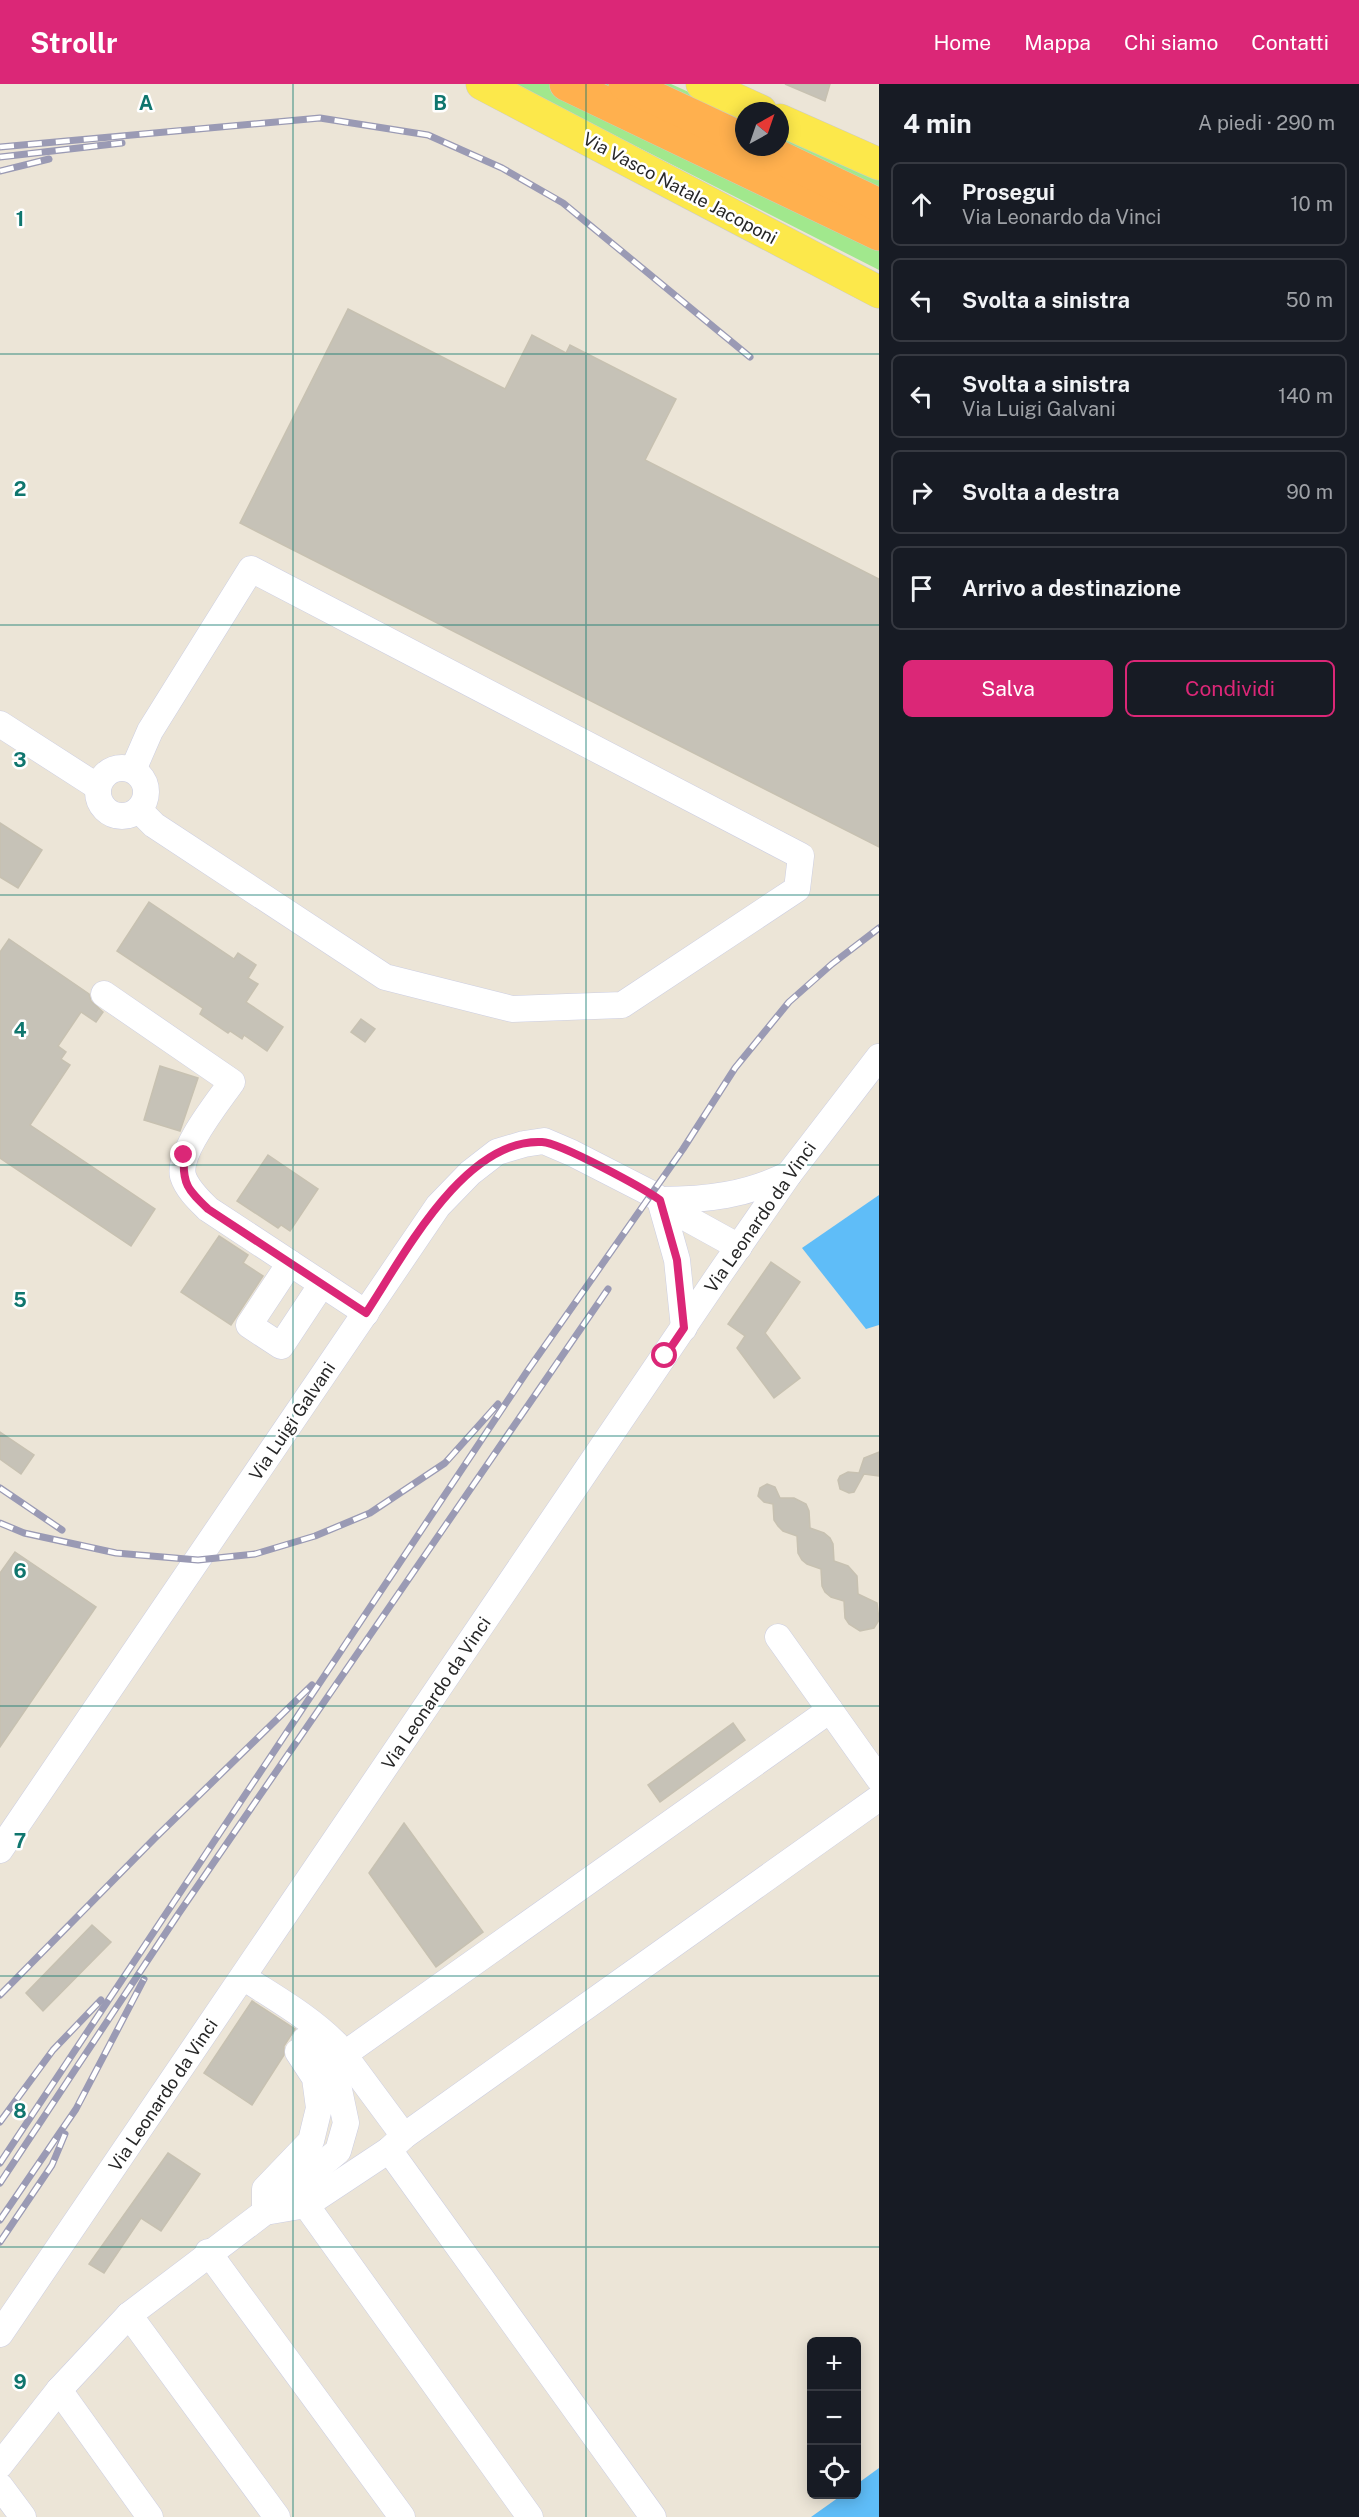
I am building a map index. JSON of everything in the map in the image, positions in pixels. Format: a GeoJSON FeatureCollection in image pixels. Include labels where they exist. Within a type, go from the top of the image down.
{"type":"FeatureCollection","features":[{"type":"Feature","properties":{"kind":"highway"},"geometry":{"type":"LineString","coordinates":[[566,84],[879,234]]}},
{"type":"Feature","properties":{"kind":"highway"},"geometry":{"type":"LineString","coordinates":[[625,84],[735,136]]}},
{"type":"Feature","properties":{"kind":"highway"},"geometry":{"type":"LineString","coordinates":[[777,156],[879,205]]}},
{"type":"Feature","properties":{"kind":"main road","name":"Via Vasco Natale Jacoponi"},"geometry":{"type":"LineString","coordinates":[[482,84],[879,292]]}},
{"type":"Feature","properties":{"kind":"main road"},"geometry":{"type":"LineString","coordinates":[[702,84],[741,102]]}},
{"type":"Feature","properties":{"kind":"main road"},"geometry":{"type":"LineString","coordinates":[[789,124],[879,164]]}},
{"type":"Feature","properties":{"kind":"street"},"geometry":{"type":"LineString","coordinates":[[133,770],[150,731],[251,569],[801,856],[798,889],[622,1005],[512,1009],[385,977],[154,825],[139,810]]}},
{"type":"Feature","properties":{"kind":"street"},"geometry":{"type":"LineString","coordinates":[[0,724],[98,787]]}},
{"type":"Feature","properties":{"kind":"street"},"geometry":{"type":"LineString","coordinates":[[126,767],[133,770],[139,774],[146,788],[144,804],[133,814],[120,816],[107,811],[99,800],[98,787],[105,774],[111,770],[126,767]]}},
{"type":"Feature","properties":{"kind":"street"},"geometry":{"type":"LineString","coordinates":[[104,994],[232,1082],[184,1155],[183,1175],[194,1195],[208,1209],[366,1313]]}},
{"type":"Feature","properties":{"kind":"street","name":"Via Leonardo da Vinci"},"geometry":{"type":"LineString","coordinates":[[0,2334],[789,1174],[879,1057]]}},
{"type":"Feature","properties":{"kind":"street","name":"Via Luigi Galvani"},"geometry":{"type":"LineString","coordinates":[[0,1851],[438,1206],[470,1173],[497,1152],[524,1144],[544,1142],[572,1153],[660,1200],[681,1215],[739,1247]]}},
{"type":"Feature","properties":{"kind":"street"},"geometry":{"type":"LineString","coordinates":[[684,1328],[677,1260],[660,1200],[718,1198],[758,1188],[789,1174]]}},
{"type":"Feature","properties":{"kind":"street"},"geometry":{"type":"LineString","coordinates":[[718,1198],[719,1210],[739,1247]]}},
{"type":"Feature","properties":{"kind":"street"},"geometry":{"type":"LineString","coordinates":[[290,1263],[249,1325],[281,1346],[322,1284]]}},
{"type":"Feature","properties":{"kind":"street"},"geometry":{"type":"LineString","coordinates":[[778,1637],[879,1779]]}},
{"type":"Feature","properties":{"kind":"street"},"geometry":{"type":"LineString","coordinates":[[336,2059],[830,1710]]}},
{"type":"Feature","properties":{"kind":"street"},"geometry":{"type":"LineString","coordinates":[[264,2212],[306,2205],[397,2143],[879,1798]]}},
{"type":"Feature","properties":{"kind":"street"},"geometry":{"type":"LineString","coordinates":[[243,1977],[303,2015],[322,2031],[336,2059],[397,2143],[653,2517]]}},
{"type":"Feature","properties":{"kind":"street"},"geometry":{"type":"LineString","coordinates":[[264,2212],[265,2189],[311,2141],[320,2108],[315,2078],[302,2046],[336,2059]]}},
{"type":"Feature","properties":{"kind":"street"},"geometry":{"type":"LineString","coordinates":[[0,2465],[59,2390],[129,2315],[208,2252],[264,2212],[338,2151],[346,2123],[337,2080],[336,2059]]}},
{"type":"Feature","properties":{"kind":"street"},"geometry":{"type":"LineString","coordinates":[[306,2205],[530,2517]]}},
{"type":"Feature","properties":{"kind":"street"},"geometry":{"type":"LineString","coordinates":[[208,2252],[402,2517]]}},
{"type":"Feature","properties":{"kind":"street"},"geometry":{"type":"LineString","coordinates":[[129,2315],[276,2517]]}},
{"type":"Feature","properties":{"kind":"street"},"geometry":{"type":"LineString","coordinates":[[59,2390],[150,2517]]}},
{"type":"Feature","properties":{"kind":"street"},"geometry":{"type":"LineString","coordinates":[[0,2486],[23,2517]]}},
{"type":"Feature","properties":{"kind":"green space"},"geometry":{"type":"Polygon","coordinates":[[[514,84],[671,84],[735,113],[735,156],[789,156],[789,138],[879,179],[879,270],[514,84]]]}},
{"type":"Feature","properties":{"kind":"water"},"geometry":{"type":"Polygon","coordinates":[[[879,1195],[879,1325],[866,1329],[802,1248],[879,1195]]]}},
{"type":"Feature","properties":{"kind":"water"},"geometry":{"type":"Polygon","coordinates":[[[879,2468],[879,2517],[811,2517],[836,2499],[861,2499],[861,2481],[879,2468]]]}},
{"type":"Feature","properties":{"kind":"building"},"geometry":{"type":"Polygon","coordinates":[[[785,84],[830,84],[825,101],[785,84]]]}},
{"type":"Feature","properties":{"kind":"building"},"geometry":{"type":"Polygon","coordinates":[[[348,309],[505,389],[532,335],[566,353],[570,345],[676,399],[645,460],[879,579],[879,847],[240,523],[348,309]]]}},
{"type":"Feature","properties":{"kind":"building"},"geometry":{"type":"Polygon","coordinates":[[[0,823],[42,850],[18,888],[0,877],[0,823]]]}},
{"type":"Feature","properties":{"kind":"building"},"geometry":{"type":"Polygon","coordinates":[[[149,902],[234,959],[238,953],[256,965],[248,978],[258,984],[246,1002],[283,1027],[267,1051],[244,1035],[242,1039],[230,1031],[228,1033],[200,1014],[203,1008],[117,951],[149,902]]]}},
{"type":"Feature","properties":{"kind":"building"},"geometry":{"type":"Polygon","coordinates":[[[9,939],[89,994],[91,1001],[103,1012],[96,1022],[81,1012],[58,1046],[66,1052],[61,1059],[70,1065],[30,1125],[155,1209],[131,1246],[0,1158],[0,952],[9,939]]]}},
{"type":"Feature","properties":{"kind":"building"},"geometry":{"type":"Polygon","coordinates":[[[361,1019],[375,1029],[365,1042],[351,1032],[361,1019]]]}},
{"type":"Feature","properties":{"kind":"building"},"geometry":{"type":"Polygon","coordinates":[[[160,1066],[198,1078],[180,1131],[144,1120],[160,1066]]]}},
{"type":"Feature","properties":{"kind":"building"},"geometry":{"type":"Polygon","coordinates":[[[268,1155],[318,1189],[290,1231],[281,1225],[278,1228],[237,1201],[268,1155]]]}},
{"type":"Feature","properties":{"kind":"building"},"geometry":{"type":"Polygon","coordinates":[[[219,1236],[248,1255],[243,1263],[263,1276],[231,1325],[181,1292],[219,1236]]]}},
{"type":"Feature","properties":{"kind":"building"},"geometry":{"type":"Polygon","coordinates":[[[771,1262],[800,1282],[765,1333],[800,1378],[774,1398],[737,1348],[745,1336],[728,1324],[771,1262]]]}},
{"type":"Feature","properties":{"kind":"building"},"geometry":{"type":"Polygon","coordinates":[[[0,1432],[34,1455],[21,1474],[0,1459],[0,1432]]]}},
{"type":"Feature","properties":{"kind":"building"},"geometry":{"type":"Polygon","coordinates":[[[879,1452],[879,1476],[864,1474],[854,1492],[849,1493],[840,1489],[838,1480],[840,1476],[848,1472],[859,1473],[864,1458],[879,1452]]]}},
{"type":"Feature","properties":{"kind":"building"},"geometry":{"type":"Polygon","coordinates":[[[767,1484],[775,1487],[780,1498],[794,1498],[806,1504],[809,1511],[810,1528],[830,1538],[833,1544],[834,1561],[848,1566],[857,1576],[858,1594],[877,1603],[879,1620],[874,1628],[860,1631],[849,1624],[845,1618],[844,1601],[831,1597],[825,1592],[822,1586],[821,1569],[802,1560],[798,1553],[797,1536],[783,1531],[778,1526],[774,1520],[773,1504],[764,1502],[758,1496],[760,1488],[767,1484]]]}},
{"type":"Feature","properties":{"kind":"building"},"geometry":{"type":"Polygon","coordinates":[[[15,1552],[96,1607],[0,1747],[0,1573],[15,1552]]]}},
{"type":"Feature","properties":{"kind":"building"},"geometry":{"type":"Polygon","coordinates":[[[733,1723],[745,1740],[660,1802],[648,1785],[733,1723]]]}},
{"type":"Feature","properties":{"kind":"building"},"geometry":{"type":"Polygon","coordinates":[[[404,1823],[483,1932],[436,1967],[369,1873],[404,1823]]]}},
{"type":"Feature","properties":{"kind":"building"},"geometry":{"type":"Polygon","coordinates":[[[92,1925],[111,1942],[43,2011],[26,1993],[92,1925]]]}},
{"type":"Feature","properties":{"kind":"building"},"geometry":{"type":"Polygon","coordinates":[[[252,2001],[295,2029],[284,2046],[284,2055],[252,2105],[204,2073],[252,2001]]]}},
{"type":"Feature","properties":{"kind":"building"},"geometry":{"type":"Polygon","coordinates":[[[168,2153],[200,2174],[161,2231],[141,2218],[104,2273],[89,2264],[168,2153]]]}},
{"type":"Feature","properties":{"kind":"railway"},"geometry":{"type":"LineString","coordinates":[[0,147],[320,118],[428,135],[502,168],[563,203],[750,357]]}},
{"type":"Feature","properties":{"kind":"railway"},"geometry":{"type":"LineString","coordinates":[[0,157],[122,143]]}},
{"type":"Feature","properties":{"kind":"railway"},"geometry":{"type":"LineString","coordinates":[[0,171],[49,159]]}},
{"type":"Feature","properties":{"kind":"railway"},"geometry":{"type":"LineString","coordinates":[[0,2163],[528,1370],[683,1149],[735,1068],[789,1002],[832,964],[879,928]]}},
{"type":"Feature","properties":{"kind":"railway"},"geometry":{"type":"LineString","coordinates":[[0,2183],[179,1913],[608,1289]]}},
{"type":"Feature","properties":{"kind":"railway"},"geometry":{"type":"LineString","coordinates":[[0,1523],[24,1533],[116,1553],[198,1560],[255,1554],[315,1536],[370,1513],[445,1463],[498,1404]]}},
{"type":"Feature","properties":{"kind":"railway"},"geometry":{"type":"LineString","coordinates":[[0,1488],[62,1530]]}},
{"type":"Feature","properties":{"kind":"railway"},"geometry":{"type":"LineString","coordinates":[[0,1995],[155,1838],[312,1685]]}},
{"type":"Feature","properties":{"kind":"railway"},"geometry":{"type":"LineString","coordinates":[[0,2220],[76,2109],[144,1979]]}},
{"type":"Feature","properties":{"kind":"railway"},"geometry":{"type":"LineString","coordinates":[[0,2122],[53,2050],[101,2000]]}},
{"type":"Feature","properties":{"kind":"railway"},"geometry":{"type":"LineString","coordinates":[[0,2242],[52,2165],[65,2134]]}},
{"type":"Feature","properties":{"kind":"route"},"geometry":{"type":"LineString","coordinates":[[184,1155],[183,1175],[194,1195],[208,1209],[366,1313],[438,1206],[470,1173],[497,1152],[524,1144],[544,1142],[572,1153],[660,1200],[671,1232],[677,1260],[684,1328],[665,1356]]}}]}
